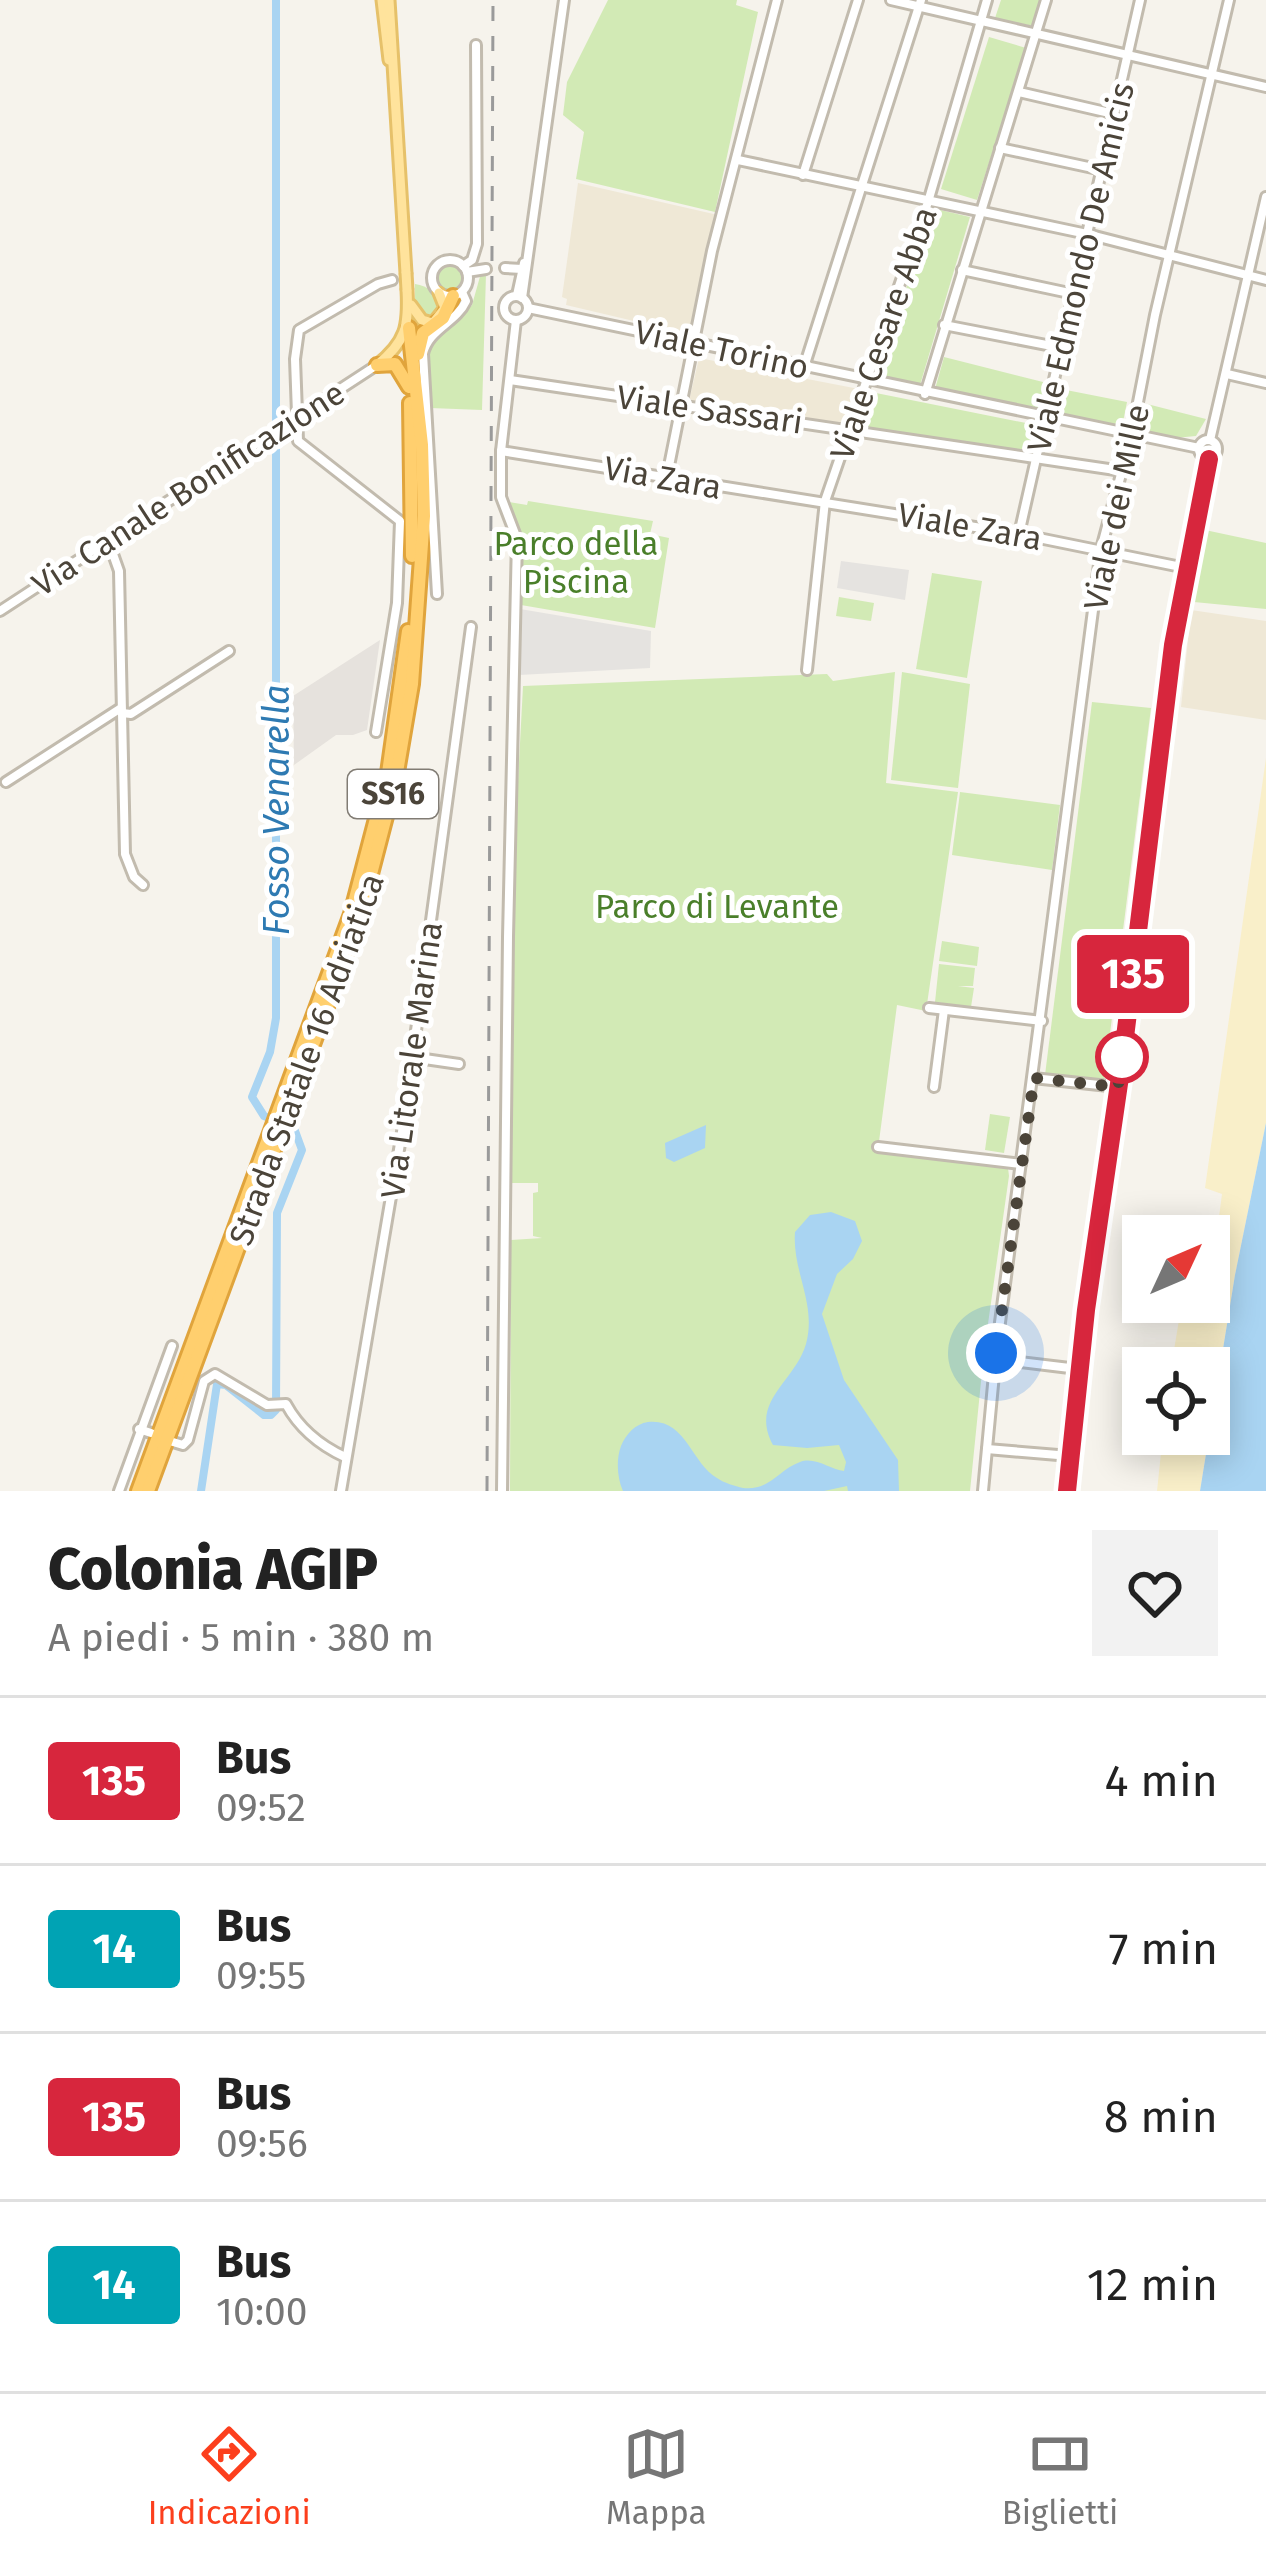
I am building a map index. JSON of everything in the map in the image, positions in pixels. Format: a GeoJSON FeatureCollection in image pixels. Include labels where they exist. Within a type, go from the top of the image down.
{"type":"FeatureCollection","features":[{"type":"Feature","properties":{"kind":"highway"},"geometry":{"type":"LineString","coordinates":[[413,393],[420,338],[443,318],[452,294]]}},
{"type":"Feature","properties":{"kind":"highway","name":"Strada Statale 16 Adriatica"},"geometry":{"type":"LineString","coordinates":[[138,1491],[286,1109],[351,914],[388,772],[410,601],[413,393],[409,328]]}},
{"type":"Feature","properties":{"kind":"highway"},"geometry":{"type":"LineString","coordinates":[[377,365],[387,362],[401,369],[413,393]]}},
{"type":"Feature","properties":{"kind":"highway","name":"Strada Statale 16 Adriatica"},"geometry":{"type":"LineString","coordinates":[[148,1491],[277,1132]]}},
{"type":"Feature","properties":{"kind":"main road","name":"Strada Statale 16 Adriatica"},"geometry":{"type":"LineString","coordinates":[[386,0],[383,35],[394,74],[409,328]]}},
{"type":"Feature","properties":{"kind":"main road"},"geometry":{"type":"LineString","coordinates":[[407,292],[418,316],[433,322],[452,294]]}},
{"type":"Feature","properties":{"kind":"main road"},"geometry":{"type":"LineString","coordinates":[[377,365],[398,348],[409,328]]}},
{"type":"Feature","properties":{"kind":"street"},"geometry":{"type":"LineString","coordinates":[[519,297],[564,0]]}},
{"type":"Feature","properties":{"kind":"street"},"geometry":{"type":"LineString","coordinates":[[667,476],[712,251],[777,0]]}},
{"type":"Feature","properties":{"kind":"street"},"geometry":{"type":"LineString","coordinates":[[803,175],[858,0]]}},
{"type":"Feature","properties":{"kind":"street"},"geometry":{"type":"LineString","coordinates":[[891,0],[920,3],[1266,87]]}},
{"type":"Feature","properties":{"kind":"street","name":"Viale Cesare Abba"},"geometry":{"type":"LineString","coordinates":[[807,670],[825,501],[928,202],[987,0]]}},
{"type":"Feature","properties":{"kind":"street"},"geometry":{"type":"LineString","coordinates":[[925,394],[1046,0]]}},
{"type":"Feature","properties":{"kind":"street","name":"Viale Edmondo De Amicis"},"geometry":{"type":"LineString","coordinates":[[1019,534],[1140,0]]}},
{"type":"Feature","properties":{"kind":"street","name":"Viale dei Mille"},"geometry":{"type":"LineString","coordinates":[[982,1491],[995,1359],[1101,549],[1132,434],[1228,0]]}},
{"type":"Feature","properties":{"kind":"street"},"geometry":{"type":"LineString","coordinates":[[804,367],[920,3]]}},
{"type":"Feature","properties":{"kind":"street"},"geometry":{"type":"LineString","coordinates":[[452,294],[477,244],[476,45]]}},
{"type":"Feature","properties":{"kind":"street"},"geometry":{"type":"LineString","coordinates":[[1019,92],[1114,114]]}},
{"type":"Feature","properties":{"kind":"street"},"geometry":{"type":"LineString","coordinates":[[1000,148],[1102,170]]}},
{"type":"Feature","properties":{"kind":"street"},"geometry":{"type":"LineString","coordinates":[[738,160],[1087,234],[1266,280]]}},
{"type":"Feature","properties":{"kind":"street"},"geometry":{"type":"LineString","coordinates":[[1067,1491],[1078,1369],[1186,568],[1209,459],[1217,450],[1210,440],[1266,197]]}},
{"type":"Feature","properties":{"kind":"street"},"geometry":{"type":"LineString","coordinates":[[516,320],[528,308],[519,297],[531,232]]}},
{"type":"Feature","properties":{"kind":"street"},"geometry":{"type":"LineString","coordinates":[[437,594],[423,354],[430,336],[462,310],[466,301],[428,279],[443,262],[487,269]]}},
{"type":"Feature","properties":{"kind":"street"},"geometry":{"type":"LineString","coordinates":[[505,268],[522,268]]}},
{"type":"Feature","properties":{"kind":"street"},"geometry":{"type":"LineString","coordinates":[[962,270],[1074,294]]}},
{"type":"Feature","properties":{"kind":"street"},"geometry":{"type":"LineString","coordinates":[[376,732],[397,603],[400,521],[302,447],[294,420],[296,336],[299,330],[392,280]]}},
{"type":"Feature","properties":{"kind":"street"},"geometry":{"type":"LineString","coordinates":[[516,320],[503,310],[507,299],[519,297]]}},
{"type":"Feature","properties":{"kind":"street","name":"Viale Torino"},"geometry":{"type":"LineString","coordinates":[[528,308],[1199,448]]}},
{"type":"Feature","properties":{"kind":"street"},"geometry":{"type":"LineString","coordinates":[[502,1491],[517,538],[501,497],[501,451],[516,320]]}},
{"type":"Feature","properties":{"kind":"street"},"geometry":{"type":"LineString","coordinates":[[944,325],[1062,348]]}},
{"type":"Feature","properties":{"kind":"street","name":"Via Canale Bonificazione"},"geometry":{"type":"LineString","coordinates":[[0,610],[377,365]]}},
{"type":"Feature","properties":{"kind":"street"},"geometry":{"type":"LineString","coordinates":[[1227,374],[1266,382]]}},
{"type":"Feature","properties":{"kind":"street","name":"Viale Sassari"},"geometry":{"type":"LineString","coordinates":[[510,380],[1122,471]]}},
{"type":"Feature","properties":{"kind":"street"},"geometry":{"type":"LineString","coordinates":[[1209,459],[1201,456],[1199,448],[1210,440]]}},
{"type":"Feature","properties":{"kind":"street","name":"Via Zara"},"geometry":{"type":"LineString","coordinates":[[501,451],[825,501]]}},
{"type":"Feature","properties":{"kind":"street","name":"Viale Zara"},"geometry":{"type":"LineString","coordinates":[[825,501],[1186,568]]}},
{"type":"Feature","properties":{"kind":"street"},"geometry":{"type":"LineString","coordinates":[[108,541],[119,571],[125,854],[134,877],[143,885]]}},
{"type":"Feature","properties":{"kind":"street","name":"Via Litorale Marina"},"geometry":{"type":"LineString","coordinates":[[340,1491],[411,1057],[471,627]]}},
{"type":"Feature","properties":{"kind":"street"},"geometry":{"type":"LineString","coordinates":[[122,710],[131,714],[229,651]]}},
{"type":"Feature","properties":{"kind":"street"},"geometry":{"type":"LineString","coordinates":[[6,782],[122,710]]}},
{"type":"Feature","properties":{"kind":"street"},"geometry":{"type":"LineString","coordinates":[[929,1008],[1042,1021]]}},
{"type":"Feature","properties":{"kind":"street"},"geometry":{"type":"LineString","coordinates":[[934,1087],[944,1010]]}},
{"type":"Feature","properties":{"kind":"street"},"geometry":{"type":"LineString","coordinates":[[411,1057],[459,1064]]}},
{"type":"Feature","properties":{"kind":"street"},"geometry":{"type":"LineString","coordinates":[[1034,1078],[1118,1087]]}},
{"type":"Feature","properties":{"kind":"street"},"geometry":{"type":"LineString","coordinates":[[878,1147],[1021,1164]]}},
{"type":"Feature","properties":{"kind":"street"},"geometry":{"type":"LineString","coordinates":[[119,1491],[172,1346]]}},
{"type":"Feature","properties":{"kind":"street"},"geometry":{"type":"LineString","coordinates":[[995,1359],[1078,1369]]}},
{"type":"Feature","properties":{"kind":"street"},"geometry":{"type":"LineString","coordinates":[[173,1442],[183,1445],[188,1440],[206,1377],[221,1375],[267,1405],[286,1404],[292,1419],[306,1432],[345,1457]]}},
{"type":"Feature","properties":{"kind":"street"},"geometry":{"type":"LineString","coordinates":[[139,1429],[151,1433]]}},
{"type":"Feature","properties":{"kind":"street"},"geometry":{"type":"LineString","coordinates":[[987,1449],[1070,1456]]}},
{"type":"Feature","properties":{"kind":"shaded area"},"geometry":{"type":"Polygon","coordinates":[[[578,183],[718,215],[689,334],[566,305],[562,297],[578,183]]]}},
{"type":"Feature","properties":{"kind":"shaded area"},"geometry":{"type":"Polygon","coordinates":[[[699,358],[859,389],[848,425],[689,401],[699,358]]]}},
{"type":"Feature","properties":{"kind":"shaded area"},"geometry":{"type":"Polygon","coordinates":[[[841,561],[909,570],[905,600],[837,588],[841,561]]]}},
{"type":"Feature","properties":{"kind":"shaded area"},"geometry":{"type":"Polygon","coordinates":[[[520,609],[651,631],[650,668],[519,675],[520,609]]]}},
{"type":"Feature","properties":{"kind":"shaded area"},"geometry":{"type":"Polygon","coordinates":[[[1191,610],[1266,621],[1266,720],[1181,707],[1191,610]]]}},
{"type":"Feature","properties":{"kind":"shaded area"},"geometry":{"type":"Polygon","coordinates":[[[380,640],[367,730],[336,735],[294,765],[293,696],[380,640]]]}},
{"type":"Feature","properties":{"kind":"green space"},"geometry":{"type":"Polygon","coordinates":[[[608,0],[737,0],[736,5],[758,12],[715,212],[576,179],[584,132],[563,115],[567,82],[608,0]]]}},
{"type":"Feature","properties":{"kind":"green space"},"geometry":{"type":"Polygon","coordinates":[[[1001,0],[1040,0],[1033,26],[995,18],[1001,0]]]}},
{"type":"Feature","properties":{"kind":"green space"},"geometry":{"type":"Polygon","coordinates":[[[989,37],[1026,48],[977,200],[941,189],[989,37]]]}},
{"type":"Feature","properties":{"kind":"green space"},"geometry":{"type":"Polygon","coordinates":[[[932,208],[970,217],[920,385],[878,376],[932,208]]]}},
{"type":"Feature","properties":{"kind":"green space"},"geometry":{"type":"Polygon","coordinates":[[[451,264],[462,268],[466,279],[462,290],[451,294],[440,290],[436,279],[440,268],[451,264]]]}},
{"type":"Feature","properties":{"kind":"green space"},"geometry":{"type":"Polygon","coordinates":[[[481,273],[486,274],[482,410],[430,408],[426,351],[472,305],[481,273]]]}},
{"type":"Feature","properties":{"kind":"green space"},"geometry":{"type":"Polygon","coordinates":[[[415,284],[438,298],[442,306],[436,318],[426,319],[415,304],[415,284]]]}},
{"type":"Feature","properties":{"kind":"green space"},"geometry":{"type":"Polygon","coordinates":[[[944,357],[1051,384],[1044,411],[935,389],[944,357]]]}},
{"type":"Feature","properties":{"kind":"green space"},"geometry":{"type":"Polygon","coordinates":[[[1061,389],[1127,402],[1122,427],[1055,414],[1061,389]]]}},
{"type":"Feature","properties":{"kind":"green space"},"geometry":{"type":"Polygon","coordinates":[[[871,392],[1041,426],[1036,452],[859,427],[871,392]]]}},
{"type":"Feature","properties":{"kind":"green space"},"geometry":{"type":"Polygon","coordinates":[[[1147,404],[1206,419],[1196,436],[1175,438],[1151,432],[1142,420],[1147,404]]]}},
{"type":"Feature","properties":{"kind":"green space","name":"Parco della Piscina"},"geometry":{"type":"Polygon","coordinates":[[[528,501],[653,521],[650,534],[669,538],[655,628],[521,605],[521,543],[509,502],[527,505],[528,501]]]}},
{"type":"Feature","properties":{"kind":"green space"},"geometry":{"type":"Polygon","coordinates":[[[1205,530],[1266,543],[1266,609],[1194,602],[1205,530]]]}},
{"type":"Feature","properties":{"kind":"green space"},"geometry":{"type":"Polygon","coordinates":[[[932,573],[982,581],[967,678],[916,669],[932,573]]]}},
{"type":"Feature","properties":{"kind":"green space"},"geometry":{"type":"Polygon","coordinates":[[[839,597],[874,603],[871,621],[836,616],[839,597]]]}},
{"type":"Feature","properties":{"kind":"green space","name":"Parco di Levante"},"geometry":{"type":"Polygon","coordinates":[[[895,672],[886,783],[958,792],[926,1011],[897,1005],[878,1149],[1008,1168],[1009,1176],[970,1491],[510,1491],[511,1240],[542,1238],[533,1236],[533,1193],[538,1192],[538,1183],[512,1183],[512,897],[523,686],[827,674],[833,681],[895,672]]]}},
{"type":"Feature","properties":{"kind":"green space"},"geometry":{"type":"Polygon","coordinates":[[[902,672],[970,684],[958,788],[891,780],[902,672]]]}},
{"type":"Feature","properties":{"kind":"green space"},"geometry":{"type":"Polygon","coordinates":[[[1092,702],[1151,708],[1104,1081],[1045,1075],[1092,702]]]}},
{"type":"Feature","properties":{"kind":"green space"},"geometry":{"type":"Polygon","coordinates":[[[960,792],[1060,805],[1052,870],[952,855],[960,792]]]}},
{"type":"Feature","properties":{"kind":"green space"},"geometry":{"type":"Polygon","coordinates":[[[942,941],[979,947],[977,966],[939,961],[942,941]]]}},
{"type":"Feature","properties":{"kind":"green space"},"geometry":{"type":"Polygon","coordinates":[[[939,964],[975,968],[973,986],[958,986],[974,988],[971,1007],[935,1002],[939,964]]]}},
{"type":"Feature","properties":{"kind":"green space"},"geometry":{"type":"Polygon","coordinates":[[[990,1114],[1010,1117],[1004,1153],[985,1150],[990,1114]]]}},
{"type":"Feature","properties":{"kind":"sand"},"geometry":{"type":"Polygon","coordinates":[[[1266,758],[1266,1123],[1230,1306],[1230,1215],[1219,1215],[1222,1194],[1205,1188],[1266,758]]]}},
{"type":"Feature","properties":{"kind":"sand"},"geometry":{"type":"Polygon","coordinates":[[[1178,1323],[1227,1323],[1223,1347],[1174,1347],[1178,1323]]]}},
{"type":"Feature","properties":{"kind":"sand"},"geometry":{"type":"Polygon","coordinates":[[[1161,1455],[1206,1455],[1200,1491],[1157,1491],[1161,1455]]]}},
{"type":"Feature","properties":{"kind":"water"},"geometry":{"type":"Polygon","coordinates":[[[1266,1123],[1266,1491],[1200,1491],[1206,1455],[1230,1455],[1230,1347],[1223,1347],[1266,1123]]]}},
{"type":"Feature","properties":{"kind":"water"},"geometry":{"type":"Polygon","coordinates":[[[706,1125],[705,1148],[674,1162],[666,1158],[665,1143],[706,1125]]]}},
{"type":"Feature","properties":{"kind":"water"},"geometry":{"type":"Polygon","coordinates":[[[831,1212],[855,1221],[862,1241],[853,1259],[837,1274],[822,1314],[844,1380],[898,1460],[899,1491],[848,1491],[847,1486],[824,1491],[623,1491],[618,1468],[621,1446],[632,1430],[648,1422],[671,1427],[708,1471],[743,1488],[767,1483],[806,1461],[844,1471],[846,1462],[839,1445],[773,1445],[766,1416],[800,1357],[809,1329],[795,1232],[810,1215],[831,1212]]]}},
{"type":"Feature","properties":{"kind":"waterway","name":"Fosso Venarella"},"geometry":{"type":"LineString","coordinates":[[201,1491],[217,1384],[226,1385],[264,1415],[276,1410],[277,1213],[302,1150],[294,1128],[264,1116],[252,1097],[270,1052],[276,1018],[276,0]]}},
{"type":"Feature","properties":{"kind":"railway"},"geometry":{"type":"LineString","coordinates":[[487,1491],[493,0]]}},
{"type":"Feature","properties":{"kind":"bus line","name":"135"},"geometry":{"type":"LineString","coordinates":[[1067,1491],[1078,1369],[1121,1070],[1173,645],[1209,459]]}},
{"type":"Feature","properties":{"kind":"route"},"geometry":{"type":"LineString","coordinates":[[996,1353],[1034,1078],[1118,1087],[1122,1057]]}}]}
